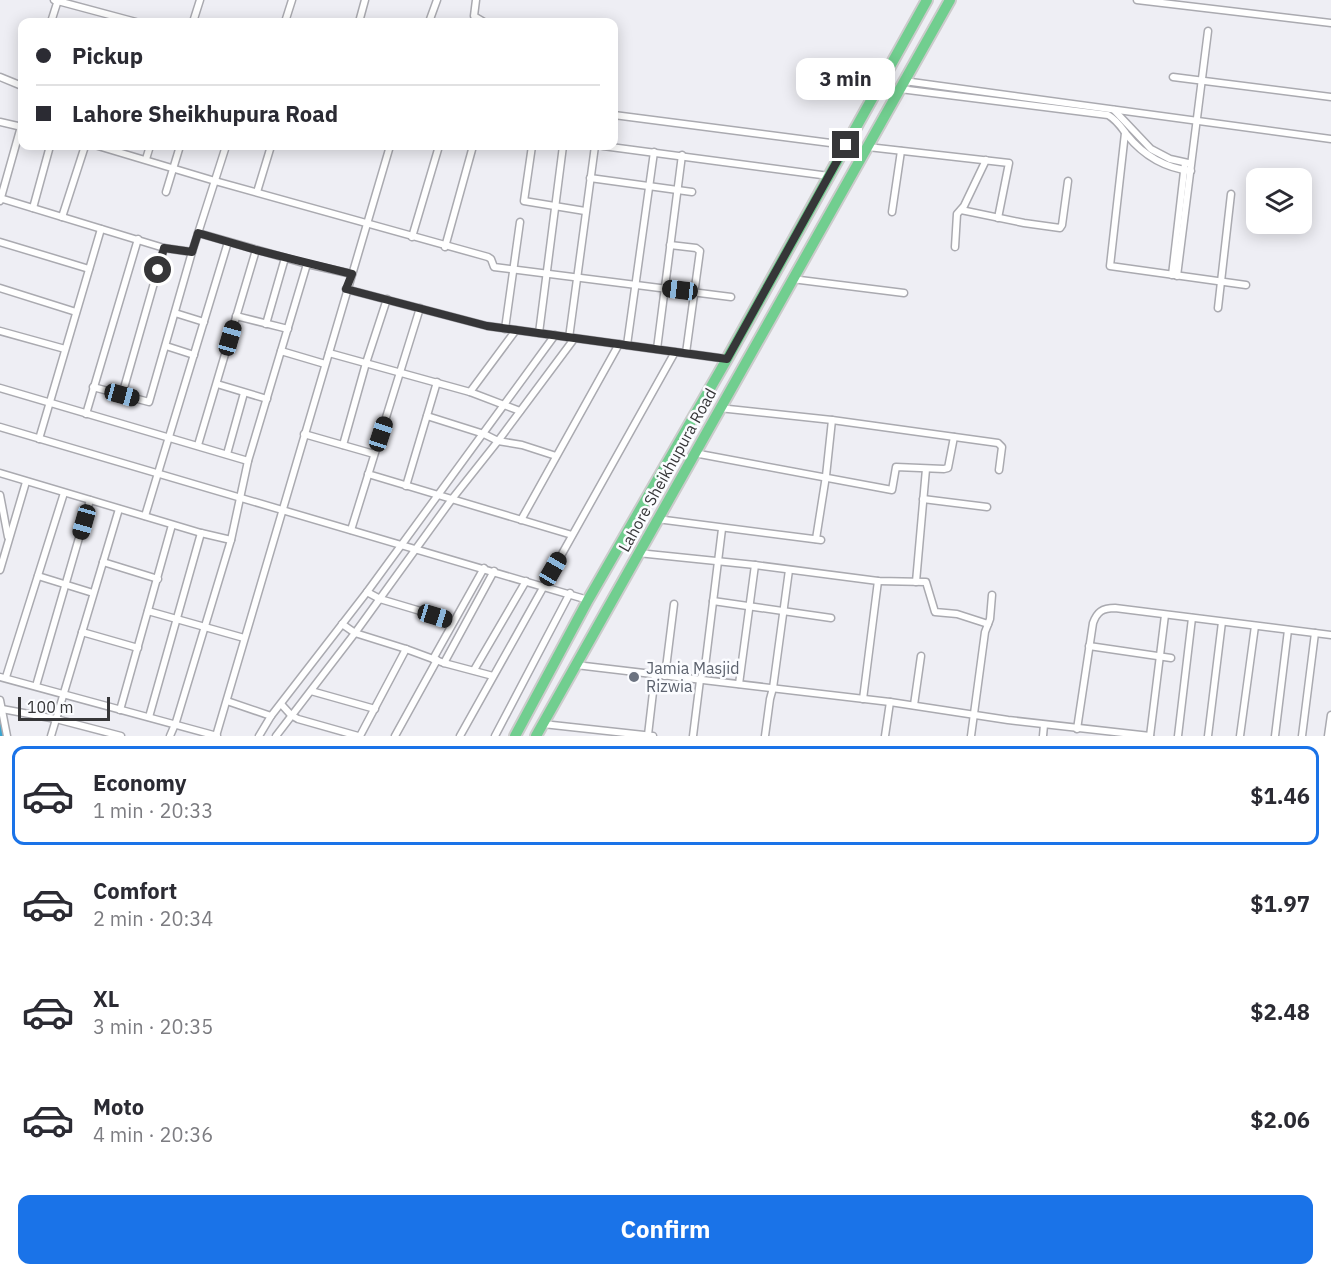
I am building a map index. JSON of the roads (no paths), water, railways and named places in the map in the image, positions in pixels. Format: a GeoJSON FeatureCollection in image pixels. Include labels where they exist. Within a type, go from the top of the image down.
{"type":"FeatureCollection","features":[{"type":"Feature","properties":{"kind":"highway","name":"Lahore Sheikhupura Road"},"geometry":{"type":"LineString","coordinates":[[515,736],[588,600],[727,359],[927,0]]}},
{"type":"Feature","properties":{"kind":"highway","name":"Lahore Sheikhupura Road"},"geometry":{"type":"LineString","coordinates":[[536,736],[950,0]]}},
{"type":"Feature","properties":{"kind":"street"},"geometry":{"type":"LineString","coordinates":[[52,18],[56,0],[121,18]]}},
{"type":"Feature","properties":{"kind":"street"},"geometry":{"type":"LineString","coordinates":[[194,18],[200,0]]}},
{"type":"Feature","properties":{"kind":"street"},"geometry":{"type":"LineString","coordinates":[[286,18],[292,0]]}},
{"type":"Feature","properties":{"kind":"street"},"geometry":{"type":"LineString","coordinates":[[360,18],[365,0]]}},
{"type":"Feature","properties":{"kind":"street"},"geometry":{"type":"LineString","coordinates":[[430,18],[437,0]]}},
{"type":"Feature","properties":{"kind":"street"},"geometry":{"type":"LineString","coordinates":[[476,0],[474,16],[477,18]]}},
{"type":"Feature","properties":{"kind":"street"},"geometry":{"type":"LineString","coordinates":[[1137,0],[1331,23]]}},
{"type":"Feature","properties":{"kind":"street"},"geometry":{"type":"LineString","coordinates":[[1175,275],[1208,31]]}},
{"type":"Feature","properties":{"kind":"street"},"geometry":{"type":"LineString","coordinates":[[0,77],[18,85]]}},
{"type":"Feature","properties":{"kind":"street"},"geometry":{"type":"LineString","coordinates":[[1173,77],[1331,97]]}},
{"type":"Feature","properties":{"kind":"street"},"geometry":{"type":"LineString","coordinates":[[902,85],[1113,109],[1331,139]]}},
{"type":"Feature","properties":{"kind":"street"},"geometry":{"type":"LineString","coordinates":[[902,85],[1105,115],[1116,120],[1138,147],[1158,162],[1171,168],[1188,167]]}},
{"type":"Feature","properties":{"kind":"street"},"geometry":{"type":"LineString","coordinates":[[1113,109],[1121,115],[1137,137],[1151,149],[1188,167]]}},
{"type":"Feature","properties":{"kind":"street"},"geometry":{"type":"LineString","coordinates":[[618,116],[846,145]]}},
{"type":"Feature","properties":{"kind":"street"},"geometry":{"type":"LineString","coordinates":[[0,122],[18,125]]}},
{"type":"Feature","properties":{"kind":"street"},"geometry":{"type":"LineString","coordinates":[[1125,133],[1109,265],[1115,268],[1246,285]]}},
{"type":"Feature","properties":{"kind":"street"},"geometry":{"type":"LineString","coordinates":[[18,139],[0,199],[164,248],[192,252]]}},
{"type":"Feature","properties":{"kind":"street"},"geometry":{"type":"LineString","coordinates":[[868,147],[986,160],[1010,165],[998,218]]}},
{"type":"Feature","properties":{"kind":"street"},"geometry":{"type":"LineString","coordinates":[[618,148],[829,176]]}},
{"type":"Feature","properties":{"kind":"street"},"geometry":{"type":"LineString","coordinates":[[33,208],[49,150]]}},
{"type":"Feature","properties":{"kind":"street"},"geometry":{"type":"LineString","coordinates":[[62,217],[84,150]]}},
{"type":"Feature","properties":{"kind":"street"},"geometry":{"type":"LineString","coordinates":[[118,150],[214,181],[445,247],[488,257],[494,267],[731,297]]}},
{"type":"Feature","properties":{"kind":"street"},"geometry":{"type":"LineString","coordinates":[[146,159],[149,150]]}},
{"type":"Feature","properties":{"kind":"street"},"geometry":{"type":"LineString","coordinates":[[166,192],[179,150]]}},
{"type":"Feature","properties":{"kind":"street"},"geometry":{"type":"LineString","coordinates":[[93,387],[150,402],[192,252],[225,150]]}},
{"type":"Feature","properties":{"kind":"street"},"geometry":{"type":"LineString","coordinates":[[256,192],[270,150]]}},
{"type":"Feature","properties":{"kind":"street"},"geometry":{"type":"LineString","coordinates":[[64,493],[3,677],[216,736],[389,150]]}},
{"type":"Feature","properties":{"kind":"street"},"geometry":{"type":"LineString","coordinates":[[412,237],[438,150]]}},
{"type":"Feature","properties":{"kind":"street"},"geometry":{"type":"LineString","coordinates":[[445,247],[472,150]]}},
{"type":"Feature","properties":{"kind":"street"},"geometry":{"type":"LineString","coordinates":[[531,150],[524,201],[585,211]]}},
{"type":"Feature","properties":{"kind":"street"},"geometry":{"type":"LineString","coordinates":[[539,333],[562,150]]}},
{"type":"Feature","properties":{"kind":"street"},"geometry":{"type":"LineString","coordinates":[[276,736],[355,633],[452,499],[498,441],[572,338],[577,277],[594,150]]}},
{"type":"Feature","properties":{"kind":"street"},"geometry":{"type":"LineString","coordinates":[[892,212],[901,151]]}},
{"type":"Feature","properties":{"kind":"street"},"geometry":{"type":"LineString","coordinates":[[627,345],[654,152]]}},
{"type":"Feature","properties":{"kind":"street"},"geometry":{"type":"LineString","coordinates":[[657,349],[682,155]]}},
{"type":"Feature","properties":{"kind":"street"},"geometry":{"type":"LineString","coordinates":[[955,247],[957,215],[986,160]]}},
{"type":"Feature","properties":{"kind":"street"},"geometry":{"type":"LineString","coordinates":[[590,178],[692,192]]}},
{"type":"Feature","properties":{"kind":"street"},"geometry":{"type":"LineString","coordinates":[[961,210],[1061,228],[1068,181]]}},
{"type":"Feature","properties":{"kind":"street"},"geometry":{"type":"LineString","coordinates":[[1218,308],[1231,194]]}},
{"type":"Feature","properties":{"kind":"street"},"geometry":{"type":"LineString","coordinates":[[505,329],[520,222]]}},
{"type":"Feature","properties":{"kind":"street"},"geometry":{"type":"LineString","coordinates":[[39,439],[101,229]]}},
{"type":"Feature","properties":{"kind":"street"},"geometry":{"type":"LineString","coordinates":[[198,233],[307,264],[352,274]]}},
{"type":"Feature","properties":{"kind":"street"},"geometry":{"type":"LineString","coordinates":[[86,414],[138,239]]}},
{"type":"Feature","properties":{"kind":"street"},"geometry":{"type":"LineString","coordinates":[[0,242],[89,269]]}},
{"type":"Feature","properties":{"kind":"street"},"geometry":{"type":"LineString","coordinates":[[145,516],[228,242]]}},
{"type":"Feature","properties":{"kind":"street"},"geometry":{"type":"LineString","coordinates":[[670,245],[699,250],[686,353]]}},
{"type":"Feature","properties":{"kind":"street"},"geometry":{"type":"LineString","coordinates":[[122,395],[164,248]]}},
{"type":"Feature","properties":{"kind":"street"},"geometry":{"type":"LineString","coordinates":[[198,445],[256,250]]}},
{"type":"Feature","properties":{"kind":"street"},"geometry":{"type":"LineString","coordinates":[[266,324],[285,258]]}},
{"type":"Feature","properties":{"kind":"street"},"geometry":{"type":"LineString","coordinates":[[170,736],[231,540],[248,461],[307,264]]}},
{"type":"Feature","properties":{"kind":"street"},"geometry":{"type":"LineString","coordinates":[[792,279],[904,293]]}},
{"type":"Feature","properties":{"kind":"street"},"geometry":{"type":"LineString","coordinates":[[0,288],[76,312]]}},
{"type":"Feature","properties":{"kind":"street"},"geometry":{"type":"LineString","coordinates":[[346,289],[505,329],[727,359]]}},
{"type":"Feature","properties":{"kind":"street"},"geometry":{"type":"LineString","coordinates":[[343,445],[366,363],[387,300]]}},
{"type":"Feature","properties":{"kind":"street"},"geometry":{"type":"LineString","coordinates":[[351,530],[420,308]]}},
{"type":"Feature","properties":{"kind":"street"},"geometry":{"type":"LineString","coordinates":[[175,313],[204,322]]}},
{"type":"Feature","properties":{"kind":"street"},"geometry":{"type":"LineString","coordinates":[[236,316],[288,329]]}},
{"type":"Feature","properties":{"kind":"street"},"geometry":{"type":"LineString","coordinates":[[470,392],[516,330]]}},
{"type":"Feature","properties":{"kind":"street"},"geometry":{"type":"LineString","coordinates":[[0,331],[65,349]]}},
{"type":"Feature","properties":{"kind":"street"},"geometry":{"type":"LineString","coordinates":[[259,736],[271,716],[367,591],[555,335]]}},
{"type":"Feature","properties":{"kind":"street"},"geometry":{"type":"LineString","coordinates":[[521,520],[619,344]]}},
{"type":"Feature","properties":{"kind":"street"},"geometry":{"type":"LineString","coordinates":[[166,346],[194,355]]}},
{"type":"Feature","properties":{"kind":"street"},"geometry":{"type":"LineString","coordinates":[[281,351],[325,364]]}},
{"type":"Feature","properties":{"kind":"street"},"geometry":{"type":"LineString","coordinates":[[460,736],[675,352]]}},
{"type":"Feature","properties":{"kind":"street"},"geometry":{"type":"LineString","coordinates":[[329,353],[470,392],[520,411]]}},
{"type":"Feature","properties":{"kind":"street"},"geometry":{"type":"LineString","coordinates":[[406,486],[437,382]]}},
{"type":"Feature","properties":{"kind":"street"},"geometry":{"type":"LineString","coordinates":[[217,384],[267,399]]}},
{"type":"Feature","properties":{"kind":"street"},"geometry":{"type":"LineString","coordinates":[[0,388],[248,461]]}},
{"type":"Feature","properties":{"kind":"street"},"geometry":{"type":"LineString","coordinates":[[227,453],[244,393]]}},
{"type":"Feature","properties":{"kind":"street"},"geometry":{"type":"LineString","coordinates":[[719,408],[832,420],[1001,444],[999,470]]}},
{"type":"Feature","properties":{"kind":"street"},"geometry":{"type":"LineString","coordinates":[[427,416],[484,434],[498,441],[522,445],[556,456]]}},
{"type":"Feature","properties":{"kind":"street"},"geometry":{"type":"LineString","coordinates":[[656,519],[819,540],[832,420]]}},
{"type":"Feature","properties":{"kind":"street"},"geometry":{"type":"LineString","coordinates":[[0,427],[240,496],[282,511],[544,585],[588,600]]}},
{"type":"Feature","properties":{"kind":"street"},"geometry":{"type":"LineString","coordinates":[[304,435],[374,454]]}},
{"type":"Feature","properties":{"kind":"street"},"geometry":{"type":"LineString","coordinates":[[694,453],[891,490],[896,467],[948,468],[954,437]]}},
{"type":"Feature","properties":{"kind":"street"},"geometry":{"type":"LineString","coordinates":[[916,582],[926,469]]}},
{"type":"Feature","properties":{"kind":"street"},"geometry":{"type":"LineString","coordinates":[[0,473],[172,525],[231,540]]}},
{"type":"Feature","properties":{"kind":"street"},"geometry":{"type":"LineString","coordinates":[[368,474],[572,535]]}},
{"type":"Feature","properties":{"kind":"street"},"geometry":{"type":"LineString","coordinates":[[1,566],[26,482]]}},
{"type":"Feature","properties":{"kind":"street"},"geometry":{"type":"LineString","coordinates":[[0,495],[8,540]]}},
{"type":"Feature","properties":{"kind":"street"},"geometry":{"type":"LineString","coordinates":[[923,499],[987,507]]}},
{"type":"Feature","properties":{"kind":"street"},"geometry":{"type":"LineString","coordinates":[[36,686],[90,500]]}},
{"type":"Feature","properties":{"kind":"street"},"geometry":{"type":"LineString","coordinates":[[51,736],[119,509]]}},
{"type":"Feature","properties":{"kind":"street"},"geometry":{"type":"LineString","coordinates":[[120,710],[172,525]]}},
{"type":"Feature","properties":{"kind":"street"},"geometry":{"type":"LineString","coordinates":[[693,736],[700,680],[705,667],[722,528]]}},
{"type":"Feature","properties":{"kind":"street"},"geometry":{"type":"LineString","coordinates":[[149,717],[201,533]]}},
{"type":"Feature","properties":{"kind":"street"},"geometry":{"type":"LineString","coordinates":[[638,553],[878,581],[928,583],[930,599],[935,612],[957,614],[988,624]]}},
{"type":"Feature","properties":{"kind":"street"},"geometry":{"type":"LineString","coordinates":[[103,562],[158,579]]}},
{"type":"Feature","properties":{"kind":"street"},"geometry":{"type":"LineString","coordinates":[[739,684],[755,565]]}},
{"type":"Feature","properties":{"kind":"street"},"geometry":{"type":"LineString","coordinates":[[438,661],[454,621],[484,568]]}},
{"type":"Feature","properties":{"kind":"street"},"geometry":{"type":"LineString","coordinates":[[765,736],[789,570]]}},
{"type":"Feature","properties":{"kind":"street"},"geometry":{"type":"LineString","coordinates":[[395,736],[494,571]]}},
{"type":"Feature","properties":{"kind":"street"},"geometry":{"type":"LineString","coordinates":[[38,576],[93,593]]}},
{"type":"Feature","properties":{"kind":"street"},"geometry":{"type":"LineString","coordinates":[[474,670],[526,581]]}},
{"type":"Feature","properties":{"kind":"street"},"geometry":{"type":"LineString","coordinates":[[863,699],[878,581]]}},
{"type":"Feature","properties":{"kind":"street"},"geometry":{"type":"LineString","coordinates":[[367,591],[380,599],[454,621]]}},
{"type":"Feature","properties":{"kind":"street"},"geometry":{"type":"LineString","coordinates":[[495,736],[570,593]]}},
{"type":"Feature","properties":{"kind":"street"},"geometry":{"type":"LineString","coordinates":[[971,736],[992,595]]}},
{"type":"Feature","properties":{"kind":"street"},"geometry":{"type":"LineString","coordinates":[[713,601],[831,618]]}},
{"type":"Feature","properties":{"kind":"street"},"geometry":{"type":"LineString","coordinates":[[665,676],[674,604]]}},
{"type":"Feature","properties":{"kind":"street"},"geometry":{"type":"LineString","coordinates":[[1077,729],[1095,616],[1103,609],[1114,608],[1331,635]]}},
{"type":"Feature","properties":{"kind":"street"},"geometry":{"type":"LineString","coordinates":[[148,611],[244,638]]}},
{"type":"Feature","properties":{"kind":"street"},"geometry":{"type":"LineString","coordinates":[[575,665],[914,705],[973,716],[1044,725],[1150,736],[1165,615]]}},
{"type":"Feature","properties":{"kind":"street"},"geometry":{"type":"LineString","coordinates":[[1178,736],[1192,618]]}},
{"type":"Feature","properties":{"kind":"street"},"geometry":{"type":"LineString","coordinates":[[1208,736],[1222,622]]}},
{"type":"Feature","properties":{"kind":"street"},"geometry":{"type":"LineString","coordinates":[[342,624],[355,633],[438,661],[493,676]]}},
{"type":"Feature","properties":{"kind":"street"},"geometry":{"type":"LineString","coordinates":[[1240,736],[1255,626]]}},
{"type":"Feature","properties":{"kind":"street"},"geometry":{"type":"LineString","coordinates":[[1275,736],[1288,630]]}},
{"type":"Feature","properties":{"kind":"street"},"geometry":{"type":"LineString","coordinates":[[82,632],[138,648]]}},
{"type":"Feature","properties":{"kind":"street"},"geometry":{"type":"LineString","coordinates":[[1302,736],[1315,633]]}},
{"type":"Feature","properties":{"kind":"street"},"geometry":{"type":"LineString","coordinates":[[1089,646],[1171,658]]}},
{"type":"Feature","properties":{"kind":"street"},"geometry":{"type":"LineString","coordinates":[[281,704],[291,716],[359,736],[406,649]]}},
{"type":"Feature","properties":{"kind":"street"},"geometry":{"type":"LineString","coordinates":[[914,705],[921,656]]}},
{"type":"Feature","properties":{"kind":"street"},"geometry":{"type":"LineString","coordinates":[[648,735],[655,675]]}},
{"type":"Feature","properties":{"kind":"street"},"geometry":{"type":"LineString","coordinates":[[310,691],[375,709]]}},
{"type":"Feature","properties":{"kind":"street"},"geometry":{"type":"LineString","coordinates":[[0,700],[7,736]]}},
{"type":"Feature","properties":{"kind":"street"},"geometry":{"type":"LineString","coordinates":[[227,701],[271,716]]}},
{"type":"Feature","properties":{"kind":"street"},"geometry":{"type":"LineString","coordinates":[[885,736],[890,702]]}},
{"type":"Feature","properties":{"kind":"street"},"geometry":{"type":"LineString","coordinates":[[2,709],[56,719],[121,736]]}},
{"type":"Feature","properties":{"kind":"street"},"geometry":{"type":"LineString","coordinates":[[1328,736],[1331,716]]}},
{"type":"Feature","properties":{"kind":"street"},"geometry":{"type":"LineString","coordinates":[[543,724],[653,736]]}},
{"type":"Feature","properties":{"kind":"street"},"geometry":{"type":"LineString","coordinates":[[1043,736],[1044,725]]}},
{"type":"Feature","properties":{"kind":"waterway"},"geometry":{"type":"LineString","coordinates":[[0,723],[2,736]]}},
{"type":"Feature","properties":{"kind":"place","name":"Jamia Masjid Rizwia"},"geometry":{"type":"Point","coordinates":[634,677]}}]}
